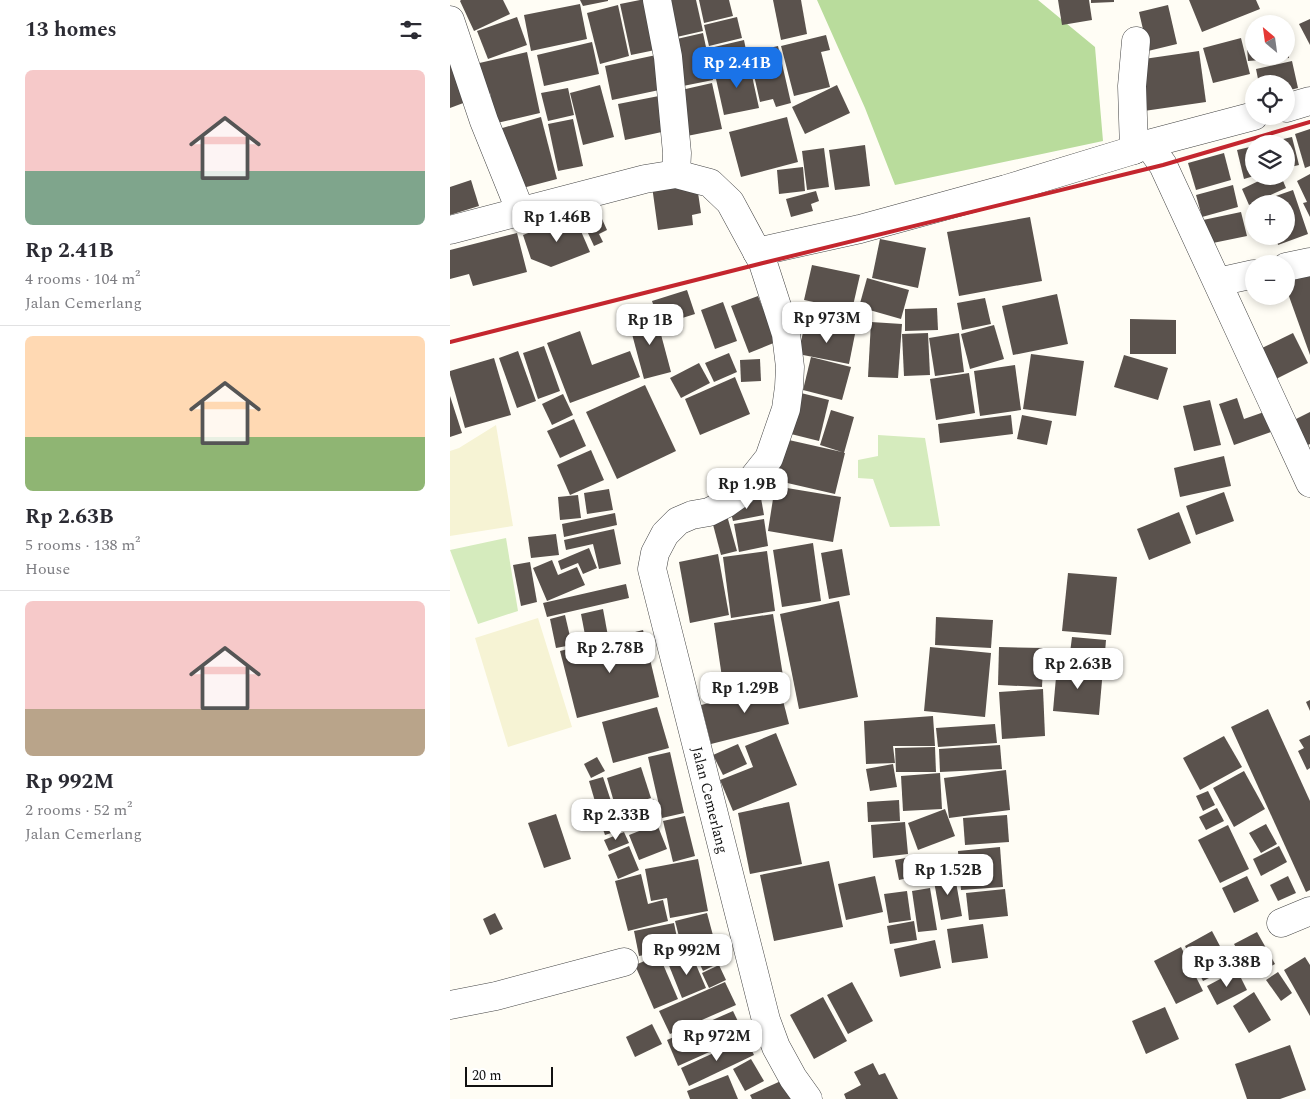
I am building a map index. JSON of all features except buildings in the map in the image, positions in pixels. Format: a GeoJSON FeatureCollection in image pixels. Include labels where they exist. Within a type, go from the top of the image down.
{"type":"FeatureCollection","features":[{"type":"Feature","properties":{"kind":"street"},"geometry":{"type":"LineString","coordinates":[[656,0],[669,65],[677,153],[676,174]]}},
{"type":"Feature","properties":{"kind":"street"},"geometry":{"type":"LineString","coordinates":[[450,20],[484,121],[520,210]]}},
{"type":"Feature","properties":{"kind":"street"},"geometry":{"type":"LineString","coordinates":[[1136,41],[1132,86],[1141,147],[1163,164],[1310,483]]}},
{"type":"Feature","properties":{"kind":"street"},"geometry":{"type":"LineString","coordinates":[[1295,105],[1310,101]]}},
{"type":"Feature","properties":{"kind":"street"},"geometry":{"type":"LineString","coordinates":[[757,252],[860,229],[1006,189],[1141,147],[1245,118]]}},
{"type":"Feature","properties":{"kind":"street","name":"Jalan Cemerlang"},"geometry":{"type":"LineString","coordinates":[[450,230],[520,210],[645,179],[676,174],[710,183],[730,202],[763,263],[786,334],[790,366],[786,409],[778,434],[769,458],[742,492],[709,512],[692,515],[678,521],[665,534],[655,553],[652,569],[766,1020],[776,1046],[793,1078],[808,1099]]}},
{"type":"Feature","properties":{"kind":"street"},"geometry":{"type":"LineString","coordinates":[[1295,265],[1310,262]]}},
{"type":"Feature","properties":{"kind":"street"},"geometry":{"type":"LineString","coordinates":[[1218,282],[1245,276]]}},
{"type":"Feature","properties":{"kind":"street"},"geometry":{"type":"LineString","coordinates":[[1281,923],[1310,911]]}},
{"type":"Feature","properties":{"kind":"street"},"geometry":{"type":"LineString","coordinates":[[450,1005],[496,996],[624,962]]}},
{"type":"Feature","properties":{"kind":"shaded area"},"geometry":{"type":"Polygon","coordinates":[[[496,425],[513,526],[450,536],[450,451],[459,448],[496,425]]]}},
{"type":"Feature","properties":{"kind":"shaded area"},"geometry":{"type":"Polygon","coordinates":[[[538,618],[572,727],[508,747],[475,638],[538,618]]]}},
{"type":"Feature","properties":{"kind":"green space"},"geometry":{"type":"Polygon","coordinates":[[[817,0],[1038,0],[1095,47],[1103,141],[895,185],[865,108],[817,0]]]}},
{"type":"Feature","properties":{"kind":"green space"},"geometry":{"type":"Polygon","coordinates":[[[878,435],[925,438],[940,526],[890,527],[873,479],[858,478],[858,460],[878,456],[878,435]]]}},
{"type":"Feature","properties":{"kind":"green space"},"geometry":{"type":"Polygon","coordinates":[[[506,538],[518,611],[478,624],[450,550],[506,538]]]}},
{"type":"Feature","properties":{"kind":"railway"},"geometry":{"type":"LineString","coordinates":[[450,342],[1163,165],[1310,122]]}}]}
